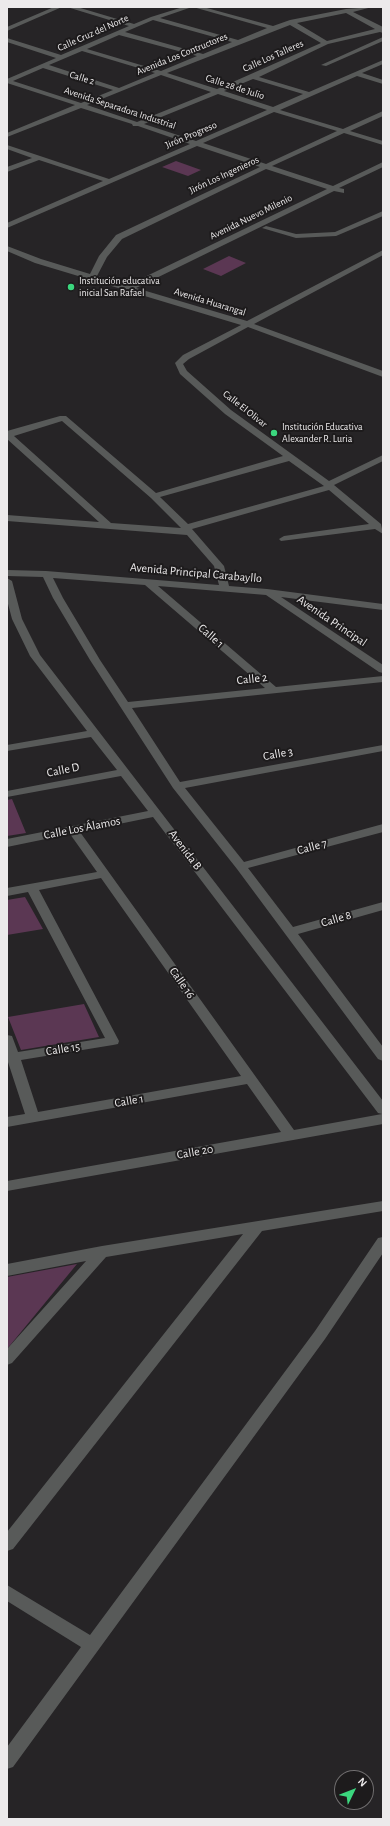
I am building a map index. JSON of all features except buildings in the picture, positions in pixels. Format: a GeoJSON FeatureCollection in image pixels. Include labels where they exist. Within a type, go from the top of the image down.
{"type":"FeatureCollection","features":[{"type":"Feature","properties":{"kind":"street"},"geometry":{"type":"LineString","coordinates":[[7,29],[59,7]]}},
{"type":"Feature","properties":{"kind":"street"},"geometry":{"type":"LineString","coordinates":[[70,7],[135,26]]}},
{"type":"Feature","properties":{"kind":"street"},"geometry":{"type":"LineString","coordinates":[[174,7],[149,18],[238,42]]}},
{"type":"Feature","properties":{"kind":"street","name":"Calle Cruz del Norte"},"geometry":{"type":"LineString","coordinates":[[7,81],[151,19],[189,7]]}},
{"type":"Feature","properties":{"kind":"street"},"geometry":{"type":"LineString","coordinates":[[196,7],[273,28]]}},
{"type":"Feature","properties":{"kind":"street","name":"Avenida Los Contructores"},"geometry":{"type":"LineString","coordinates":[[7,135],[273,28],[290,22],[369,7]]}},
{"type":"Feature","properties":{"kind":"street"},"geometry":{"type":"LineString","coordinates":[[346,11],[382,30]]}},
{"type":"Feature","properties":{"kind":"street"},"geometry":{"type":"LineString","coordinates":[[290,22],[326,43]]}},
{"type":"Feature","properties":{"kind":"street","name":"Calle Los Talleres"},"geometry":{"type":"LineString","coordinates":[[130,127],[253,77],[326,43],[382,30]]}},
{"type":"Feature","properties":{"kind":"street"},"geometry":{"type":"LineString","coordinates":[[120,33],[203,56]]}},
{"type":"Feature","properties":{"kind":"street"},"geometry":{"type":"LineString","coordinates":[[324,65],[383,39]]}},
{"type":"Feature","properties":{"kind":"street"},"geometry":{"type":"LineString","coordinates":[[7,40],[63,58]]}},
{"type":"Feature","properties":{"kind":"street","name":"Calle 28 de Julio"},"geometry":{"type":"LineString","coordinates":[[82,49],[161,72],[215,92],[383,143]]}},
{"type":"Feature","properties":{"kind":"street","name":"Jirón Progreso"},"geometry":{"type":"LineString","coordinates":[[7,226],[383,62]]}},
{"type":"Feature","properties":{"kind":"street","name":"Calle 2"},"geometry":{"type":"LineString","coordinates":[[44,66],[119,90]]}},
{"type":"Feature","properties":{"kind":"street"},"geometry":{"type":"LineString","coordinates":[[357,74],[383,82]]}},
{"type":"Feature","properties":{"kind":"street"},"geometry":{"type":"LineString","coordinates":[[253,77],[309,94]]}},
{"type":"Feature","properties":{"kind":"street","name":"Avenida Separadora Industrial"},"geometry":{"type":"LineString","coordinates":[[7,81],[196,144],[333,192]]}},
{"type":"Feature","properties":{"kind":"street","name":"Avenida Separadora Industrial"},"geometry":{"type":"LineString","coordinates":[[7,86],[189,147],[262,168]]}},
{"type":"Feature","properties":{"kind":"street","name":"Jirón Los Ingenieros"},"geometry":{"type":"LineString","coordinates":[[92,278],[102,256],[119,238],[262,168],[383,113]]}},
{"type":"Feature","properties":{"kind":"street"},"geometry":{"type":"LineString","coordinates":[[7,147],[110,182]]}},
{"type":"Feature","properties":{"kind":"street"},"geometry":{"type":"LineString","coordinates":[[7,170],[37,158]]}},
{"type":"Feature","properties":{"kind":"street","name":"Avenida Nuevo Milenio"},"geometry":{"type":"LineString","coordinates":[[137,291],[266,228],[383,164]]}},
{"type":"Feature","properties":{"kind":"street","name":"Avenida Nuevo Milenio"},"geometry":{"type":"LineString","coordinates":[[127,288],[333,192],[383,171]]}},
{"type":"Feature","properties":{"kind":"street"},"geometry":{"type":"LineString","coordinates":[[266,228],[296,236],[336,234],[383,213]]}},
{"type":"Feature","properties":{"kind":"street","name":"Avenida Huarangal"},"geometry":{"type":"LineString","coordinates":[[7,248],[38,261],[247,324],[383,374]]}},
{"type":"Feature","properties":{"kind":"street"},"geometry":{"type":"LineString","coordinates":[[247,324],[383,252]]}},
{"type":"Feature","properties":{"kind":"street","name":"Calle El Olivar"},"geometry":{"type":"LineString","coordinates":[[247,324],[186,357],[179,364],[183,372],[228,412],[330,486],[380,528]]}},
{"type":"Feature","properties":{"kind":"street"},"geometry":{"type":"LineString","coordinates":[[7,434],[63,418],[154,496],[187,530],[220,566],[225,589]]}},
{"type":"Feature","properties":{"kind":"street"},"geometry":{"type":"LineString","coordinates":[[7,434],[109,526]]}},
{"type":"Feature","properties":{"kind":"street"},"geometry":{"type":"LineString","coordinates":[[154,496],[291,457]]}},
{"type":"Feature","properties":{"kind":"street"},"geometry":{"type":"LineString","coordinates":[[7,518],[187,530],[330,486],[380,462]]}},
{"type":"Feature","properties":{"kind":"street"},"geometry":{"type":"LineString","coordinates":[[284,539],[380,528]]}},
{"type":"Feature","properties":{"kind":"street","name":"Avenida Principal Carabayllo"},"geometry":{"type":"LineString","coordinates":[[7,573],[46,574],[267,592],[383,607]]}},
{"type":"Feature","properties":{"kind":"street"},"geometry":{"type":"LineString","coordinates":[[46,574],[87,648],[177,786],[241,866],[383,1056]]}},
{"type":"Feature","properties":{"kind":"street","name":"Avenida B"},"geometry":{"type":"LineString","coordinates":[[7,580],[12,619],[35,656],[157,813],[383,1110]]}},
{"type":"Feature","properties":{"kind":"street","name":"Calle 1"},"geometry":{"type":"LineString","coordinates":[[148,582],[273,690]]}},
{"type":"Feature","properties":{"kind":"street","name":"Avenida Principal"},"geometry":{"type":"LineString","coordinates":[[267,592],[383,670]]}},
{"type":"Feature","properties":{"kind":"street","name":"Calle 2"},"geometry":{"type":"LineString","coordinates":[[124,706],[383,679]]}},
{"type":"Feature","properties":{"kind":"street"},"geometry":{"type":"LineString","coordinates":[[9,745],[93,732]]}},
{"type":"Feature","properties":{"kind":"street","name":"Calle 3"},"geometry":{"type":"LineString","coordinates":[[177,786],[383,748]]}},
{"type":"Feature","properties":{"kind":"street","name":"Calle D"},"geometry":{"type":"LineString","coordinates":[[7,794],[124,772]]}},
{"type":"Feature","properties":{"kind":"street","name":"Calle Los Álamos"},"geometry":{"type":"LineString","coordinates":[[7,843],[157,813]]}},
{"type":"Feature","properties":{"kind":"street","name":"Calle 7"},"geometry":{"type":"LineString","coordinates":[[241,866],[383,828]]}},
{"type":"Feature","properties":{"kind":"street","name":"Calle 16"},"geometry":{"type":"LineString","coordinates":[[73,830],[290,1135]]}},
{"type":"Feature","properties":{"kind":"street"},"geometry":{"type":"LineString","coordinates":[[7,892],[104,874]]}},
{"type":"Feature","properties":{"kind":"street","name":"Calle 15"},"geometry":{"type":"LineString","coordinates":[[13,1057],[112,1041],[32,888]]}},
{"type":"Feature","properties":{"kind":"street","name":"Calle 8"},"geometry":{"type":"LineString","coordinates":[[289,932],[383,906]]}},
{"type":"Feature","properties":{"kind":"street"},"geometry":{"type":"LineString","coordinates":[[7,1039],[33,1118]]}},
{"type":"Feature","properties":{"kind":"street","name":"Calle 1"},"geometry":{"type":"LineString","coordinates":[[7,1122],[250,1080]]}},
{"type":"Feature","properties":{"kind":"street","name":"Calle 20"},"geometry":{"type":"LineString","coordinates":[[7,1186],[383,1119]]}},
{"type":"Feature","properties":{"kind":"street"},"geometry":{"type":"LineString","coordinates":[[7,1270],[102,1252],[383,1206]]}},
{"type":"Feature","properties":{"kind":"street"},"geometry":{"type":"LineString","coordinates":[[7,1544],[258,1226]]}},
{"type":"Feature","properties":{"kind":"street"},"geometry":{"type":"LineString","coordinates":[[7,1761],[320,1335],[383,1242]]}},
{"type":"Feature","properties":{"kind":"street"},"geometry":{"type":"LineString","coordinates":[[7,1359],[102,1252]]}},
{"type":"Feature","properties":{"kind":"street"},"geometry":{"type":"LineString","coordinates":[[7,1592],[92,1645]]}},
{"type":"Feature","properties":{"kind":"shaded area"},"geometry":{"type":"Polygon","coordinates":[[[176,161],[201,170],[188,176],[162,167],[176,161]]]}},
{"type":"Feature","properties":{"kind":"shaded area"},"geometry":{"type":"Polygon","coordinates":[[[229,256],[246,263],[221,276],[203,269],[229,256]]]}},
{"type":"Feature","properties":{"kind":"shaded area"},"geometry":{"type":"Polygon","coordinates":[[[12,799],[26,833],[7,836],[7,800],[12,799]]]}},
{"type":"Feature","properties":{"kind":"shaded area"},"geometry":{"type":"Polygon","coordinates":[[[25,897],[43,929],[7,935],[7,900],[25,897]]]}},
{"type":"Feature","properties":{"kind":"shaded area"},"geometry":{"type":"Polygon","coordinates":[[[84,1004],[99,1037],[21,1050],[8,1017],[84,1004]]]}},
{"type":"Feature","properties":{"kind":"shaded area"},"geometry":{"type":"Polygon","coordinates":[[[77,1264],[7,1349],[7,1277],[77,1264]]]}},
{"type":"Feature","properties":{"kind":"place","name":"Institución educativa inicial San Rafael"},"geometry":{"type":"Point","coordinates":[71,287]}},
{"type":"Feature","properties":{"kind":"place","name":"Institución Educativa Alexander R. Luria"},"geometry":{"type":"Point","coordinates":[274,433]}}]}
